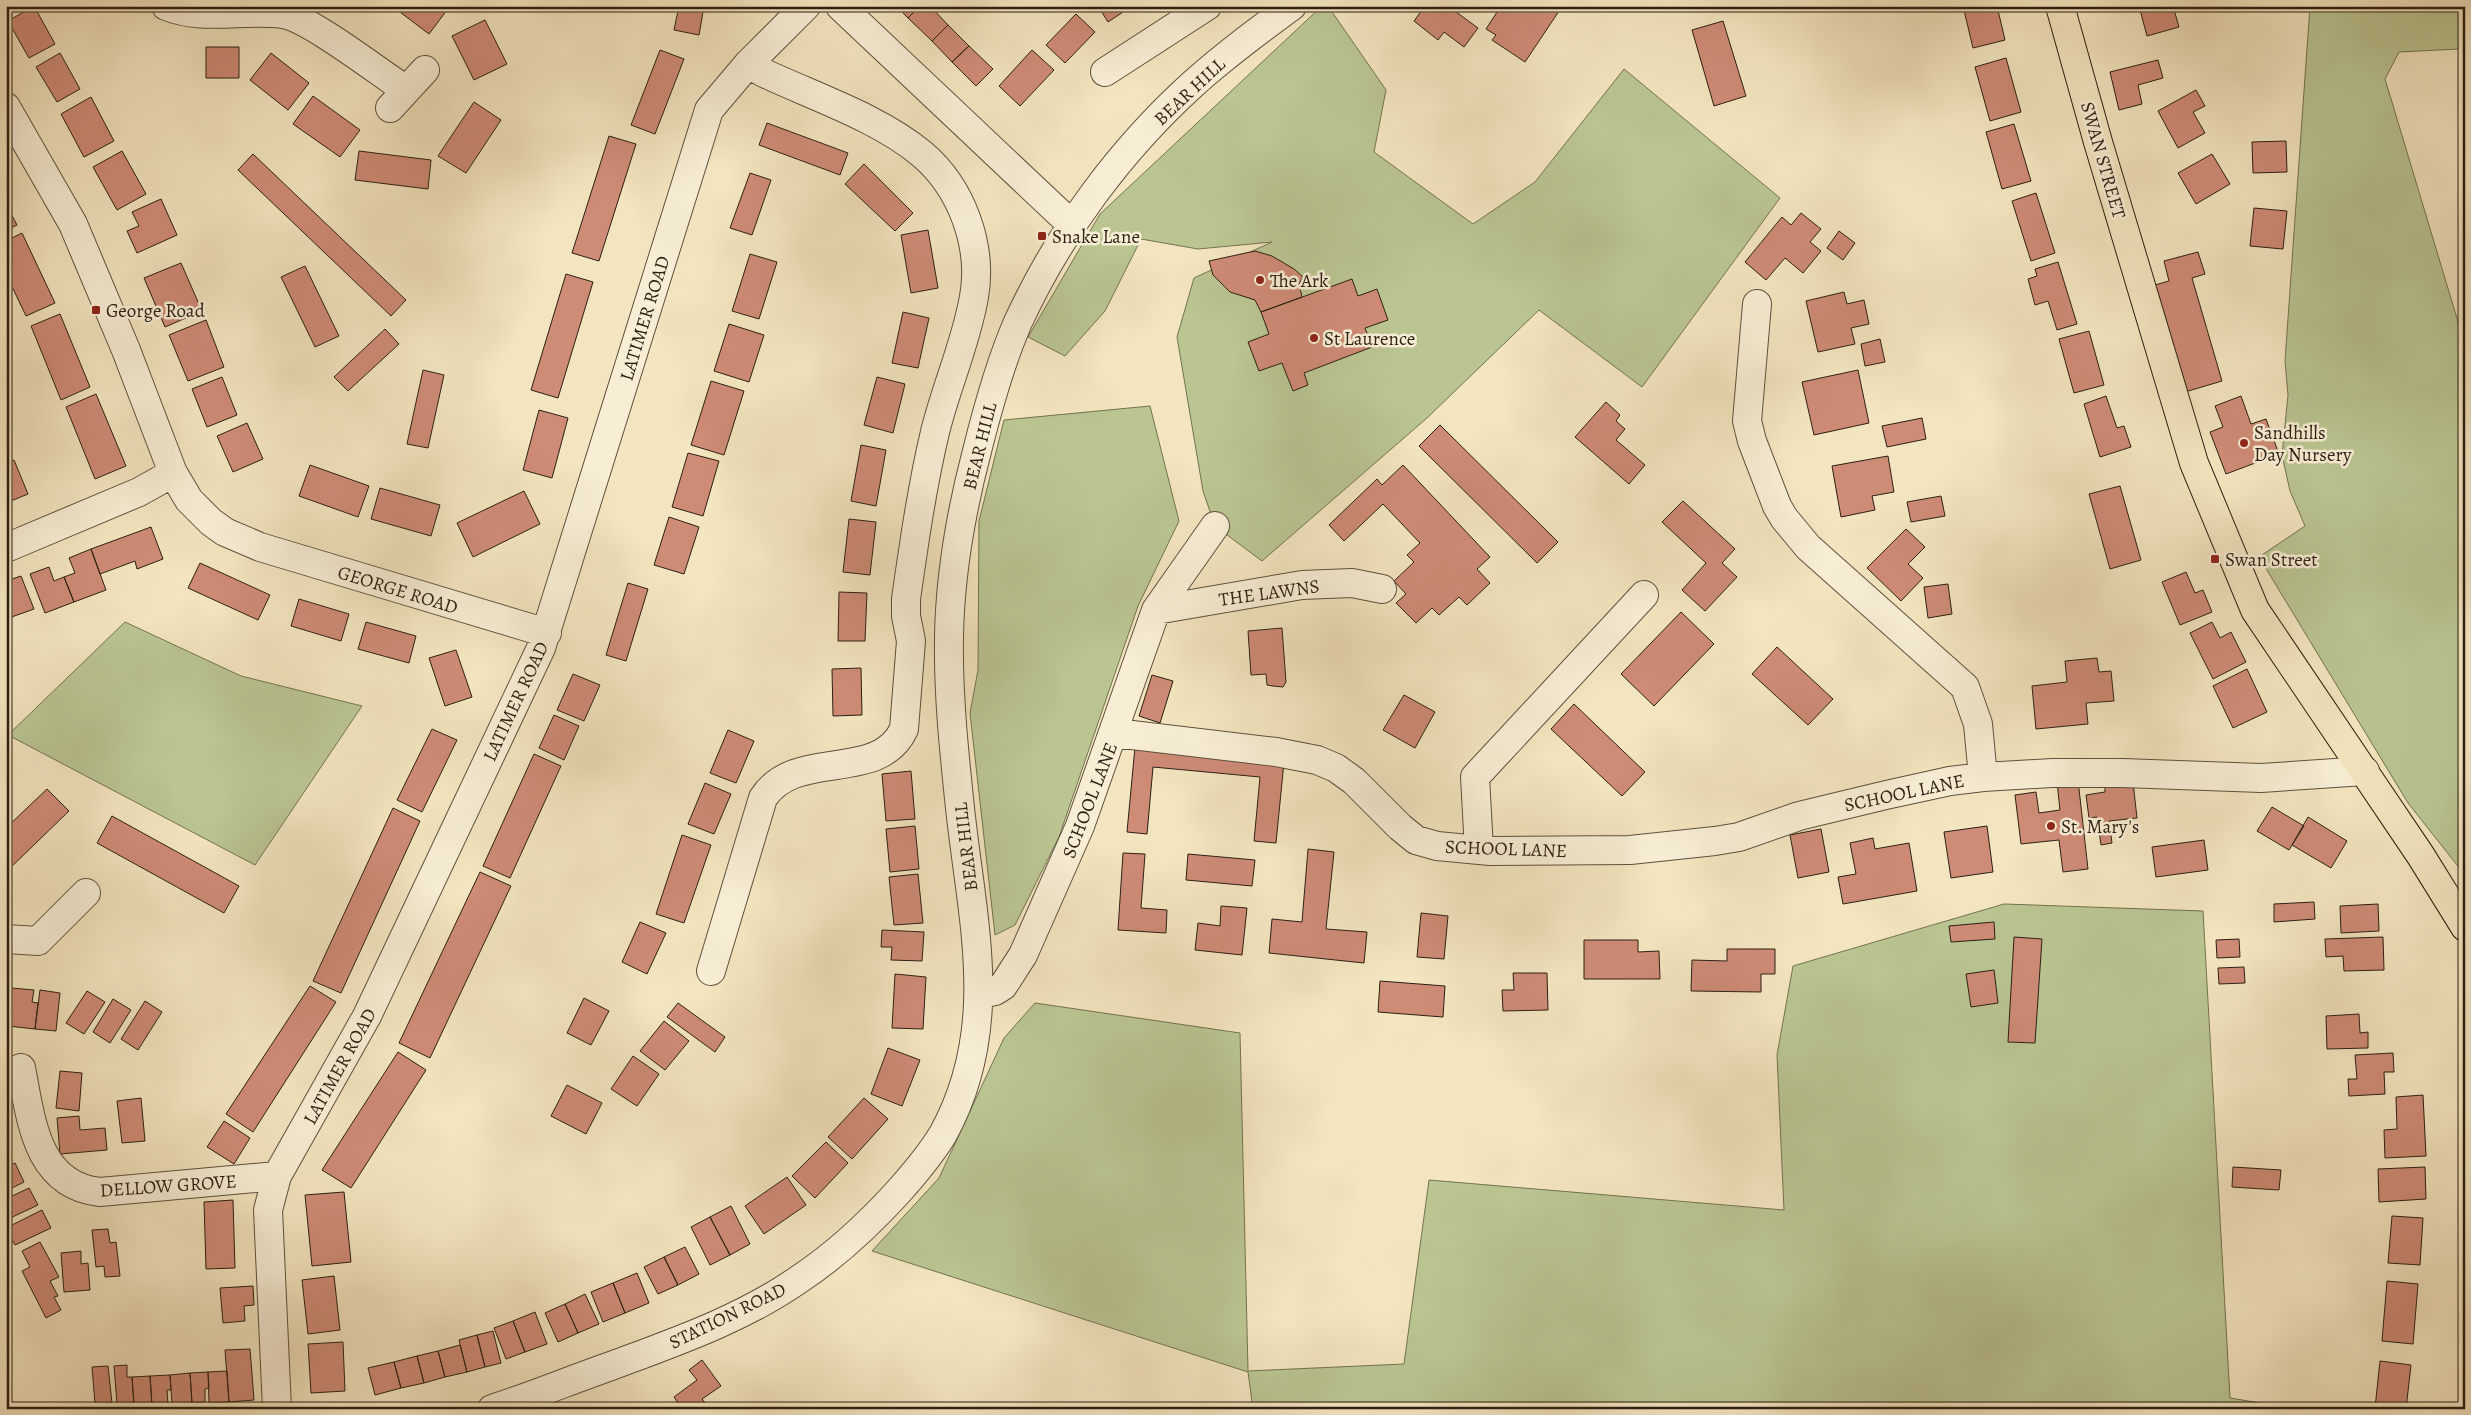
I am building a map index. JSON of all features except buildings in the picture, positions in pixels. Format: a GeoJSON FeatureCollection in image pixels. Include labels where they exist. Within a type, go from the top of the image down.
{"type":"FeatureCollection","features":[{"type":"Feature","properties":{"kind":"main road","name":"SWAN STREET"},"geometry":{"type":"LineString","coordinates":[[2060,6],[2098,142],[2194,462],[2255,610],[2365,771],[2465,927]]}},
{"type":"Feature","properties":{"kind":"street"},"geometry":{"type":"LineString","coordinates":[[166,6],[176,11],[199,13],[285,14],[311,26],[398,99],[425,70]]}},
{"type":"Feature","properties":{"kind":"street","name":"LATIMER ROAD"},"geometry":{"type":"LineString","coordinates":[[277,1409],[268,1210],[277,1176],[367,1016],[546,633],[704,122],[716,100],[748,64],[806,6]]}},
{"type":"Feature","properties":{"kind":"street"},"geometry":{"type":"LineString","coordinates":[[840,6],[1072,225]]}},
{"type":"Feature","properties":{"kind":"street"},"geometry":{"type":"LineString","coordinates":[[1105,72],[1207,6]]}},
{"type":"Feature","properties":{"kind":"street","name":"BEAR HILL"},"geometry":{"type":"LineString","coordinates":[[980,994],[954,751],[949,641],[953,573],[960,524],[986,413],[1003,360],[1018,323],[1048,264],[1072,225],[1127,153],[1166,110],[1211,69],[1283,9]]}},
{"type":"Feature","properties":{"kind":"street"},"geometry":{"type":"LineString","coordinates":[[712,971],[734,890],[763,798],[768,791],[781,780],[799,772],[872,758],[891,748],[899,740],[904,729],[911,641],[906,616],[906,599],[920,502],[936,430],[974,296],[974,253],[966,217],[949,184],[922,154],[880,126],[764,74],[748,64]]}},
{"type":"Feature","properties":{"kind":"street","name":"GEORGE ROAD"},"geometry":{"type":"LineString","coordinates":[[6,107],[73,224],[109,308],[173,473],[190,500],[211,522],[242,541],[546,633]]}},
{"type":"Feature","properties":{"kind":"street","name":"SCHOOL LANE"},"geometry":{"type":"LineString","coordinates":[[1757,304],[1747,421],[1752,441],[1776,506],[1808,547],[1965,687],[1978,724],[1984,777]]}},
{"type":"Feature","properties":{"kind":"street"},"geometry":{"type":"LineString","coordinates":[[6,548],[139,492],[173,473]]}},
{"type":"Feature","properties":{"kind":"street"},"geometry":{"type":"LineString","coordinates":[[1115,733],[1156,610],[1215,526]]}},
{"type":"Feature","properties":{"kind":"street","name":"THE LAWNS"},"geometry":{"type":"LineString","coordinates":[[1156,610],[1302,585],[1352,583],[1382,589]]}},
{"type":"Feature","properties":{"kind":"street"},"geometry":{"type":"LineString","coordinates":[[1479,850],[1474,777],[1644,596]]}},
{"type":"Feature","properties":{"kind":"street"},"geometry":{"type":"LineString","coordinates":[[911,641],[949,641]]}},
{"type":"Feature","properties":{"kind":"street","name":"SCHOOL LANE"},"geometry":{"type":"LineString","coordinates":[[980,994],[995,991],[1003,986],[1024,955],[1080,826],[1115,733],[1276,752],[1317,760],[1336,768],[1354,781],[1400,827],[1416,840],[1437,846],[1479,850],[1630,850],[1715,842],[1799,816],[1848,804],[1942,782],[1984,777],[2052,773],[2123,772],[2261,778],[2365,771]]}},
{"type":"Feature","properties":{"kind":"street"},"geometry":{"type":"LineString","coordinates":[[6,939],[38,941],[86,893]]}},
{"type":"Feature","properties":{"kind":"street","name":"STATION ROAD"},"geometry":{"type":"LineString","coordinates":[[492,1409],[634,1357],[722,1322],[767,1300],[799,1280],[861,1231],[915,1173],[942,1136],[962,1093],[976,1036],[980,994]]}},
{"type":"Feature","properties":{"kind":"street","name":"DELLOW GROVE"},"geometry":{"type":"LineString","coordinates":[[21,1068],[34,1130],[45,1157],[70,1184],[83,1190],[100,1192],[277,1176]]}},
{"type":"Feature","properties":{"kind":"green space"},"geometry":{"type":"Polygon","coordinates":[[[1322,6],[1328,6],[1386,90],[1374,152],[1473,224],[1535,182],[1624,69],[1780,198],[1642,387],[1539,310],[1427,418],[1262,561],[1215,526],[1203,491],[1177,337],[1194,278],[1272,242],[1198,249],[1141,239],[1105,311],[1065,356],[1028,337],[1100,214],[1322,6]]]}},
{"type":"Feature","properties":{"kind":"green space"},"geometry":{"type":"Polygon","coordinates":[[[2310,6],[2443,6],[2449,10],[2465,10],[2465,51],[2459,49],[2399,52],[2385,79],[2465,345],[2465,875],[2408,803],[2259,557],[2305,526],[2290,491],[2282,455],[2288,395],[2285,361],[2310,6]]]}},
{"type":"Feature","properties":{"kind":"green space"},"geometry":{"type":"Polygon","coordinates":[[[1150,406],[1179,521],[1138,606],[1059,837],[1015,925],[995,935],[970,713],[978,670],[979,521],[1004,420],[1150,406]]]}},
{"type":"Feature","properties":{"kind":"green space"},"geometry":{"type":"Polygon","coordinates":[[[125,622],[241,676],[362,706],[255,865],[8,735],[125,622]]]}},
{"type":"Feature","properties":{"kind":"green space"},"geometry":{"type":"Polygon","coordinates":[[[2004,904],[2203,911],[2230,1398],[2297,1409],[1253,1409],[1248,1372],[872,1251],[939,1178],[1004,1038],[1035,1003],[1240,1033],[1248,1371],[1404,1364],[1429,1180],[1784,1210],[1777,1055],[1793,966],[2004,904]]]}},
{"type":"Feature","properties":{"kind":"railway"},"geometry":{"type":"LineString","coordinates":[[6,1393],[13,1409]]}},
{"type":"Feature","properties":{"kind":"place","name":"Snake Lane"},"geometry":{"type":"Point","coordinates":[1042,236]}},
{"type":"Feature","properties":{"kind":"place","name":"The Ark"},"geometry":{"type":"Point","coordinates":[1260,280]}},
{"type":"Feature","properties":{"kind":"place","name":"George Road"},"geometry":{"type":"Point","coordinates":[96,310]}},
{"type":"Feature","properties":{"kind":"place","name":"St Laurence"},"geometry":{"type":"Point","coordinates":[1314,338]}},
{"type":"Feature","properties":{"kind":"place","name":"Sandhills Day Nursery"},"geometry":{"type":"Point","coordinates":[2244,443]}},
{"type":"Feature","properties":{"kind":"place","name":"Swan Street"},"geometry":{"type":"Point","coordinates":[2215,559]}},
{"type":"Feature","properties":{"kind":"place","name":"St. Mary's"},"geometry":{"type":"Point","coordinates":[2051,826]}}]}
